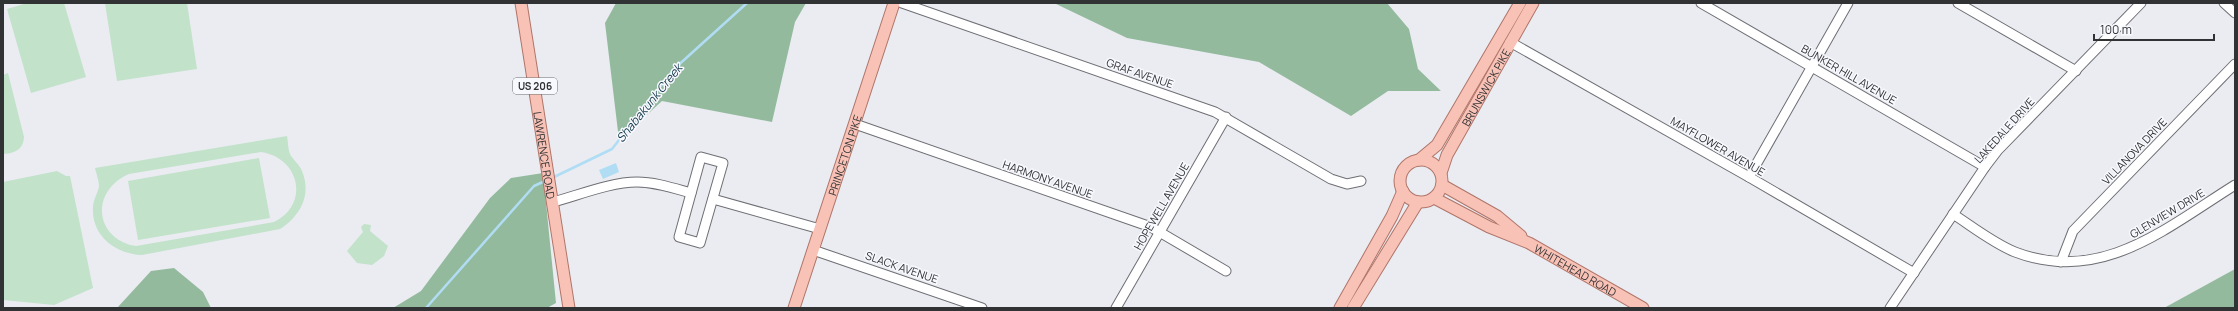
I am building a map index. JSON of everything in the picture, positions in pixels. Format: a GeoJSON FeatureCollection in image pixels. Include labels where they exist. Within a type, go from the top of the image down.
{"type":"FeatureCollection","features":[{"type":"Feature","properties":{"kind":"main road","name":"LAWRENCE ROAD"},"geometry":{"type":"LineString","coordinates":[[521,3],[569,308]]}},
{"type":"Feature","properties":{"kind":"main road","name":"PRINCETON PIKE"},"geometry":{"type":"LineString","coordinates":[[794,308],[894,3]]}},
{"type":"Feature","properties":{"kind":"main road","name":"BRUNSWICK PIKE"},"geometry":{"type":"LineString","coordinates":[[1419,160],[1437,145],[1520,3]]}},
{"type":"Feature","properties":{"kind":"main road","name":"BRUNSWICK PIKE"},"geometry":{"type":"LineString","coordinates":[[1441,173],[1447,155],[1533,3]]}},
{"type":"Feature","properties":{"kind":"main road"},"geometry":{"type":"LineString","coordinates":[[1419,160],[1435,164],[1441,173],[1442,185],[1434,198],[1426,202],[1411,200],[1403,191],[1400,181],[1403,171],[1410,164],[1419,160]]}},
{"type":"Feature","properties":{"kind":"main road","name":"WHITEHEAD ROAD"},"geometry":{"type":"LineString","coordinates":[[1442,185],[1497,216],[1529,243]]}},
{"type":"Feature","properties":{"kind":"main road"},"geometry":{"type":"LineString","coordinates":[[1340,308],[1389,222],[1403,191]]}},
{"type":"Feature","properties":{"kind":"main road","name":"WHITEHEAD ROAD"},"geometry":{"type":"LineString","coordinates":[[1434,198],[1489,227],[1529,243],[1643,308]]}},
{"type":"Feature","properties":{"kind":"main road"},"geometry":{"type":"LineString","coordinates":[[1353,308],[1418,202]]}},
{"type":"Feature","properties":{"kind":"street","name":"GRAF AVENUE"},"geometry":{"type":"LineString","coordinates":[[902,3],[1226,117],[1331,179],[1347,184],[1361,181]]}},
{"type":"Feature","properties":{"kind":"street","name":"BUNKER HILL AVENUE"},"geometry":{"type":"LineString","coordinates":[[1701,3],[1985,167]]}},
{"type":"Feature","properties":{"kind":"street"},"geometry":{"type":"LineString","coordinates":[[1749,177],[1848,3]]}},
{"type":"Feature","properties":{"kind":"street"},"geometry":{"type":"LineString","coordinates":[[1958,3],[2076,71]]}},
{"type":"Feature","properties":{"kind":"street","name":"LAKEDALE DRIVE"},"geometry":{"type":"LineString","coordinates":[[1890,308],[1985,167],[2141,3]]}},
{"type":"Feature","properties":{"kind":"street"},"geometry":{"type":"LineString","coordinates":[[2224,3],[2235,13]]}},
{"type":"Feature","properties":{"kind":"street","name":"MAYFLOWER AVENUE"},"geometry":{"type":"LineString","coordinates":[[1510,42],[1749,177],[1914,273]]}},
{"type":"Feature","properties":{"kind":"street","name":"VILLANOVA DRIVE"},"geometry":{"type":"LineString","coordinates":[[2061,262],[2073,231],[2235,64]]}},
{"type":"Feature","properties":{"kind":"street","name":"HOPEWELL AVENUE"},"geometry":{"type":"LineString","coordinates":[[1116,308],[1226,117]]}},
{"type":"Feature","properties":{"kind":"street","name":"HARMONY AVENUE"},"geometry":{"type":"LineString","coordinates":[[854,124],[1160,232],[1226,271]]}},
{"type":"Feature","properties":{"kind":"street"},"geometry":{"type":"LineString","coordinates":[[701,157],[723,163],[712,199],[700,243],[678,237],[701,157]]}},
{"type":"Feature","properties":{"kind":"street"},"geometry":{"type":"LineString","coordinates":[[553,202],[636,182],[654,183],[691,193]]}},
{"type":"Feature","properties":{"kind":"street","name":"GLENVIEW DRIVE"},"geometry":{"type":"LineString","coordinates":[[1953,214],[1998,244],[2015,252],[2061,262],[2087,261],[2128,250],[2235,185]]}},
{"type":"Feature","properties":{"kind":"street"},"geometry":{"type":"LineString","coordinates":[[712,199],[820,228]]}},
{"type":"Feature","properties":{"kind":"street","name":"SLACK AVENUE"},"geometry":{"type":"LineString","coordinates":[[813,250],[982,308]]}},
{"type":"Feature","properties":{"kind":"green space"},"geometry":{"type":"Polygon","coordinates":[[[27,3],[64,3],[86,77],[31,93],[7,9],[27,3]]]}},
{"type":"Feature","properties":{"kind":"green space"},"geometry":{"type":"Polygon","coordinates":[[[105,3],[187,3],[197,69],[117,81],[105,3]]]}},
{"type":"Feature","properties":{"kind":"green space"},"geometry":{"type":"Polygon","coordinates":[[[616,3],[806,3],[795,22],[772,122],[662,101],[619,140],[605,23],[616,3]]]}},
{"type":"Feature","properties":{"kind":"green space"},"geometry":{"type":"Polygon","coordinates":[[[1054,3],[1387,3],[1409,29],[1418,69],[1441,91],[1388,91],[1351,116],[1259,62],[1127,38],[1054,3]]]}},
{"type":"Feature","properties":{"kind":"green space"},"geometry":{"type":"Polygon","coordinates":[[[8,73],[24,137],[22,145],[18,150],[3,154],[3,75],[8,73]]]}},
{"type":"Feature","properties":{"kind":"green space"},"geometry":{"type":"Polygon","coordinates":[[[287,136],[290,154],[301,169],[306,188],[305,196],[298,211],[287,224],[280,229],[142,255],[132,254],[115,247],[107,242],[96,227],[93,217],[93,207],[99,186],[95,168],[287,136]],[[261,152],[129,174],[116,182],[108,191],[103,202],[102,214],[105,225],[112,234],[122,242],[136,246],[274,222],[285,214],[293,204],[296,194],[296,182],[292,172],[285,163],[274,156],[261,152]]]}},
{"type":"Feature","properties":{"kind":"green space"},"geometry":{"type":"Polygon","coordinates":[[[259,158],[270,218],[138,240],[128,181],[259,158]]]}},
{"type":"Feature","properties":{"kind":"green space"},"geometry":{"type":"Polygon","coordinates":[[[57,171],[66,176],[70,176],[93,288],[54,305],[3,300],[3,182],[57,171]]]}},
{"type":"Feature","properties":{"kind":"green space"},"geometry":{"type":"Polygon","coordinates":[[[543,173],[556,303],[547,308],[393,308],[421,291],[490,198],[511,178],[543,173]]]}},
{"type":"Feature","properties":{"kind":"green space"},"geometry":{"type":"Polygon","coordinates":[[[364,224],[371,225],[370,231],[388,246],[384,256],[372,265],[357,263],[347,251],[363,232],[361,227],[364,224]]]}},
{"type":"Feature","properties":{"kind":"green space"},"geometry":{"type":"Polygon","coordinates":[[[174,268],[203,292],[211,308],[117,308],[151,271],[174,268]]]}},
{"type":"Feature","properties":{"kind":"green space"},"geometry":{"type":"Polygon","coordinates":[[[2235,269],[2235,308],[2164,308],[2235,269]]]}},
{"type":"Feature","properties":{"kind":"water"},"geometry":{"type":"Polygon","coordinates":[[[616,163],[619,172],[603,179],[599,170],[616,163]]]}},
{"type":"Feature","properties":{"kind":"waterway","name":"Shabakunk Creek"},"geometry":{"type":"LineString","coordinates":[[552,178],[612,149],[674,69],[747,3]]}},
{"type":"Feature","properties":{"kind":"waterway","name":"Shabakunk Creek"},"geometry":{"type":"LineString","coordinates":[[426,308],[534,186],[545,181]]}}]}
